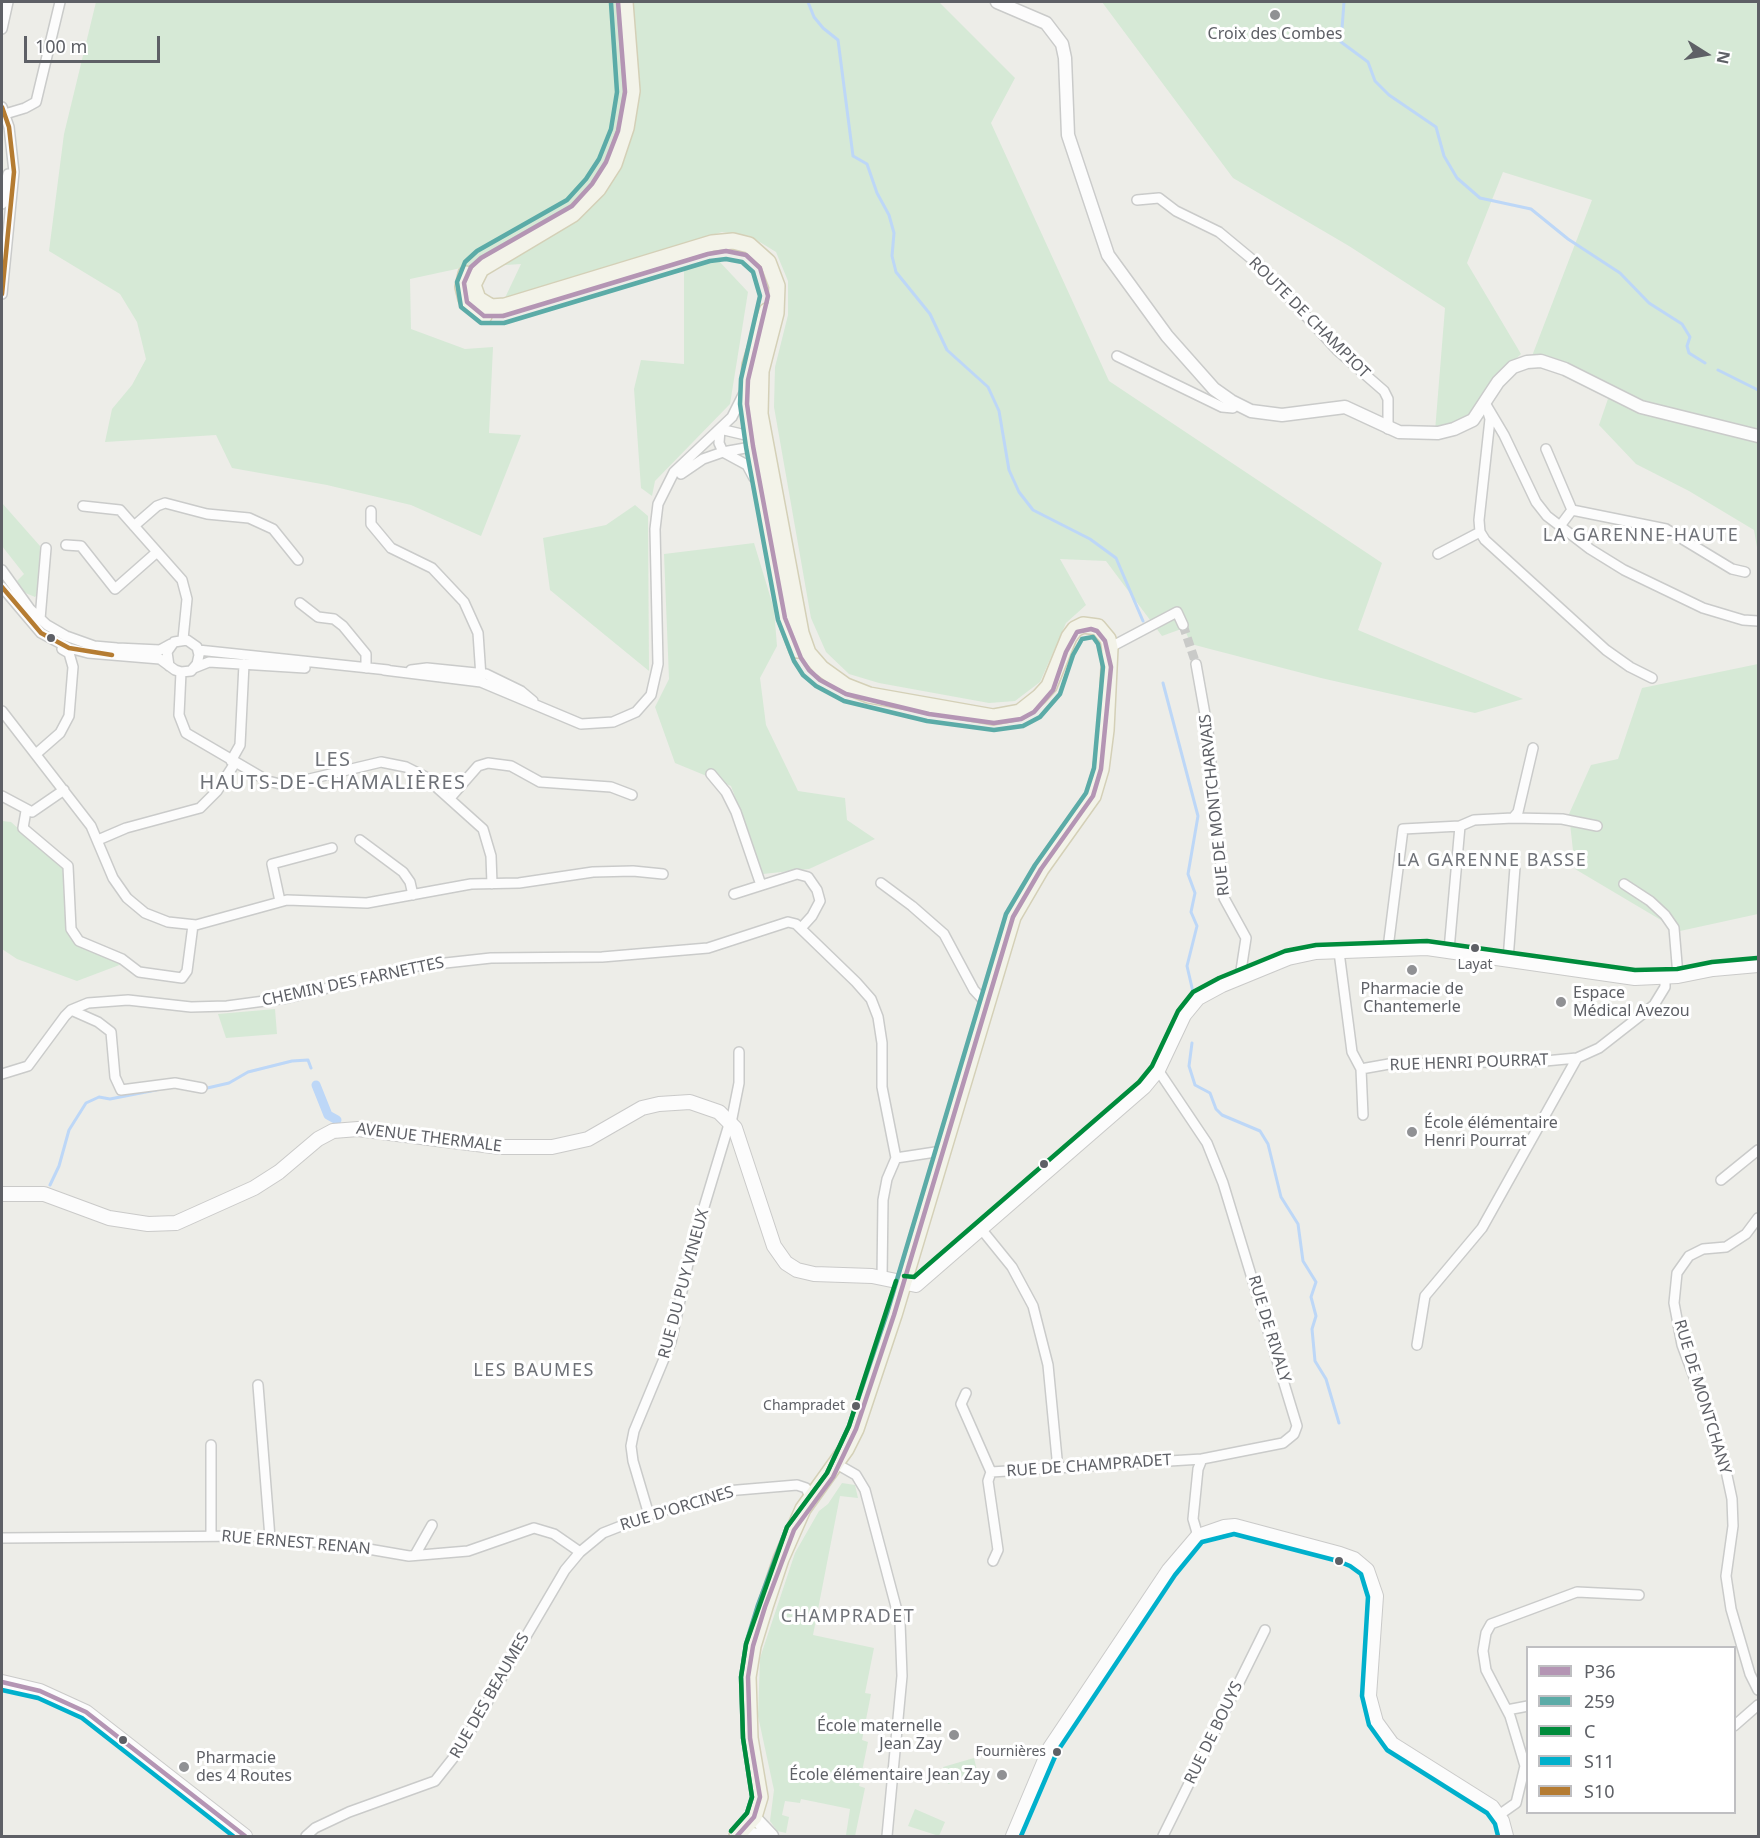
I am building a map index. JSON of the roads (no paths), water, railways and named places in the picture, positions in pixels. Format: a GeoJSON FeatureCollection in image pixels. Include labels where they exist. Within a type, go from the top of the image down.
{"type":"FeatureCollection","features":[{"type":"Feature","properties":{"kind":"main road"},"geometry":{"type":"LineString","coordinates":[[618,2],[625,92],[618,131],[606,162],[592,184],[572,206],[476,262],[465,279],[471,298],[480,314],[498,317],[726,241],[749,245],[768,262],[776,281],[778,299],[761,371],[760,414],[786,559],[801,633],[808,653],[834,679],[869,695],[976,715],[1010,715],[1031,704],[1048,686],[1069,637],[1075,629],[1083,625],[1098,627],[1108,639],[1111,667],[1101,769],[1093,796],[1041,869],[1012,917],[903,1283],[856,1429],[837,1464],[794,1530]]}},
{"type":"Feature","properties":{"kind":"main road"},"geometry":{"type":"LineString","coordinates":[[471,298],[474,281],[481,269],[573,214],[598,189],[614,164],[626,128],[632,91],[632,57],[625,2]]}},
{"type":"Feature","properties":{"kind":"main road"},"geometry":{"type":"LineString","coordinates":[[647,267],[720,251],[740,253],[754,261],[765,277],[768,302],[749,373],[747,404],[785,618],[801,658],[820,680],[833,688],[867,701],[980,723],[1009,722],[1034,712],[1053,690],[1066,652],[1077,632],[1091,629],[1097,631],[1108,649]]}},
{"type":"Feature","properties":{"kind":"main road"},"geometry":{"type":"LineString","coordinates":[[731,1122],[741,1142],[774,1246],[786,1263],[797,1270],[814,1274],[882,1278],[916,1285],[1144,1088],[1158,1070],[1190,1007],[1206,993],[1240,977],[1302,954],[1388,948],[1449,950],[1616,977],[1672,977],[1758,964]]}},
{"type":"Feature","properties":{"kind":"main road","name":"AVENUE THERMALE"},"geometry":{"type":"LineString","coordinates":[[2,1194],[44,1194],[109,1218],[167,1224],[195,1217],[254,1188],[279,1172],[318,1139],[333,1131],[358,1129],[491,1146],[530,1148],[580,1142],[642,1108],[659,1104],[697,1104],[719,1113],[731,1122]]}},
{"type":"Feature","properties":{"kind":"main road"},"geometry":{"type":"LineString","coordinates":[[740,1834],[754,1817],[760,1797],[748,1716],[750,1661],[765,1606],[794,1530],[810,1497],[837,1464]]}},
{"type":"Feature","properties":{"kind":"main road"},"geometry":{"type":"LineString","coordinates":[[1013,1836],[1042,1763],[1061,1730],[1169,1570],[1198,1536],[1224,1527],[1248,1528],[1347,1556],[1367,1570],[1376,1596],[1369,1696],[1376,1722],[1392,1744],[1484,1800],[1499,1815],[1506,1836]]}},
{"type":"Feature","properties":{"kind":"main road"},"geometry":{"type":"LineString","coordinates":[[2,1682],[40,1691],[86,1712],[245,1836]]}},
{"type":"Feature","properties":{"kind":"street"},"geometry":{"type":"LineString","coordinates":[[2,28],[8,2]]}},
{"type":"Feature","properties":{"kind":"street"},"geometry":{"type":"LineString","coordinates":[[2,204],[6,154],[3,110],[25,108],[36,102],[60,2]]}},
{"type":"Feature","properties":{"kind":"street"},"geometry":{"type":"LineString","coordinates":[[998,2],[1046,23],[1062,44],[1065,58],[1068,135],[1114,267],[1167,336],[1214,389],[1236,404],[1251,411],[1282,415],[1345,407],[1364,414],[1388,429],[1421,434],[1454,429],[1473,420],[1508,371],[1527,362],[1541,361],[1565,369],[1641,407],[1758,436]]}},
{"type":"Feature","properties":{"kind":"street"},"geometry":{"type":"LineString","coordinates":[[2,294],[14,172],[6,154]]}},
{"type":"Feature","properties":{"kind":"street","name":"ROUTE DE CHAMPIOT"},"geometry":{"type":"LineString","coordinates":[[1137,200],[1159,198],[1176,211],[1219,232],[1260,266],[1337,350],[1384,391],[1388,399],[1388,429]]}},
{"type":"Feature","properties":{"kind":"street"},"geometry":{"type":"LineString","coordinates":[[1117,356],[1222,406],[1233,408],[1236,404]]}},
{"type":"Feature","properties":{"kind":"street"},"geometry":{"type":"LineString","coordinates":[[198,650],[384,670],[426,668],[481,678],[521,691],[534,703],[568,720],[593,725],[627,718],[639,710],[648,699],[655,681],[659,651],[656,516],[674,472],[737,410],[749,373]]}},
{"type":"Feature","properties":{"kind":"street"},"geometry":{"type":"LineString","coordinates":[[1485,403],[1504,435],[1536,502],[1560,526],[1624,570],[1703,608],[1743,620],[1758,621]]}},
{"type":"Feature","properties":{"kind":"street"},"geometry":{"type":"LineString","coordinates":[[1485,403],[1490,419],[1480,507],[1480,532],[1493,549],[1606,650],[1630,667],[1652,678]]}},
{"type":"Feature","properties":{"kind":"street"},"geometry":{"type":"LineString","coordinates":[[760,414],[753,442],[771,518],[786,559]]}},
{"type":"Feature","properties":{"kind":"street"},"geometry":{"type":"LineString","coordinates":[[720,429],[753,442]]}},
{"type":"Feature","properties":{"kind":"street"},"geometry":{"type":"LineString","coordinates":[[720,429],[719,442],[723,452],[740,459],[752,471],[770,567],[785,618]]}},
{"type":"Feature","properties":{"kind":"street"},"geometry":{"type":"LineString","coordinates":[[668,484],[695,463],[753,442]]}},
{"type":"Feature","properties":{"kind":"street"},"geometry":{"type":"LineString","coordinates":[[1546,449],[1572,510]]}},
{"type":"Feature","properties":{"kind":"street"},"geometry":{"type":"LineString","coordinates":[[134,526],[157,506],[165,503],[207,514],[249,518],[273,529],[298,560]]}},
{"type":"Feature","properties":{"kind":"street"},"geometry":{"type":"LineString","coordinates":[[83,506],[118,510],[157,552],[185,588],[183,639]]}},
{"type":"Feature","properties":{"kind":"street"},"geometry":{"type":"LineString","coordinates":[[1560,526],[1572,510]]}},
{"type":"Feature","properties":{"kind":"street"},"geometry":{"type":"LineString","coordinates":[[1572,510],[1666,529],[1732,569],[1745,572]]}},
{"type":"Feature","properties":{"kind":"street"},"geometry":{"type":"LineString","coordinates":[[371,511],[371,524],[391,548],[432,568],[464,602],[478,633],[481,678]]}},
{"type":"Feature","properties":{"kind":"street"},"geometry":{"type":"LineString","coordinates":[[1438,554],[1480,532]]}},
{"type":"Feature","properties":{"kind":"street"},"geometry":{"type":"LineString","coordinates":[[66,544],[81,546],[115,589],[157,552]]}},
{"type":"Feature","properties":{"kind":"street"},"geometry":{"type":"LineString","coordinates":[[40,619],[46,548]]}},
{"type":"Feature","properties":{"kind":"street"},"geometry":{"type":"LineString","coordinates":[[2,570],[40,619],[66,636],[94,646],[160,650],[183,639],[194,644],[198,650],[199,660],[194,668]]}},
{"type":"Feature","properties":{"kind":"street"},"geometry":{"type":"LineString","coordinates":[[2,587],[40,633],[69,653],[73,667],[70,711],[65,726],[36,754]]}},
{"type":"Feature","properties":{"kind":"street"},"geometry":{"type":"LineString","coordinates":[[300,603],[318,617],[334,619],[344,626],[366,654],[366,668]]}},
{"type":"Feature","properties":{"kind":"street"},"geometry":{"type":"LineString","coordinates":[[1108,649],[1177,612],[1183,625]]}},
{"type":"Feature","properties":{"kind":"street"},"geometry":{"type":"LineString","coordinates":[[40,633],[69,648],[88,653],[160,659],[182,672],[209,662],[319,669],[332,665]]}},
{"type":"Feature","properties":{"kind":"street"},"geometry":{"type":"LineString","coordinates":[[169,666],[166,657],[171,644]]}},
{"type":"Feature","properties":{"kind":"street"},"geometry":{"type":"LineString","coordinates":[[73,667],[88,653]]}},
{"type":"Feature","properties":{"kind":"street"},"geometry":{"type":"LineString","coordinates":[[98,840],[126,828],[200,808],[217,792],[240,745],[244,664]]}},
{"type":"Feature","properties":{"kind":"street","name":"RUE DE MONTCHARVAIS"},"geometry":{"type":"LineString","coordinates":[[1196,664],[1208,731],[1224,898],[1246,938],[1240,977]]}},
{"type":"Feature","properties":{"kind":"street"},"geometry":{"type":"LineString","coordinates":[[182,672],[179,715],[183,728],[191,738],[261,778],[280,784],[297,782],[368,764],[395,764],[424,776],[474,818],[485,833],[491,856],[492,884]]}},
{"type":"Feature","properties":{"kind":"street"},"geometry":{"type":"LineString","coordinates":[[2,711],[64,790],[98,840],[113,878],[130,901],[159,919],[193,925],[280,901],[367,903],[471,884],[492,884],[607,871],[663,874]]}},
{"type":"Feature","properties":{"kind":"street"},"geometry":{"type":"LineString","coordinates":[[1513,818],[1518,812],[1533,748]]}},
{"type":"Feature","properties":{"kind":"street"},"geometry":{"type":"LineString","coordinates":[[450,798],[478,766],[493,763],[510,766],[540,782],[611,787],[632,795]]}},
{"type":"Feature","properties":{"kind":"street"},"geometry":{"type":"LineString","coordinates":[[711,774],[726,792],[736,812],[762,885]]}},
{"type":"Feature","properties":{"kind":"street"},"geometry":{"type":"LineString","coordinates":[[2,796],[26,811],[35,812],[64,790]]}},
{"type":"Feature","properties":{"kind":"street"},"geometry":{"type":"LineString","coordinates":[[26,811],[23,828],[68,866],[71,929],[79,940],[122,959],[139,972],[182,978],[187,971],[193,925]]}},
{"type":"Feature","properties":{"kind":"street"},"geometry":{"type":"LineString","coordinates":[[1388,948],[1403,829],[1460,826],[1474,820],[1513,818],[1562,819],[1596,826]]}},
{"type":"Feature","properties":{"kind":"street"},"geometry":{"type":"LineString","coordinates":[[1449,950],[1460,826]]}},
{"type":"Feature","properties":{"kind":"street"},"geometry":{"type":"LineString","coordinates":[[360,840],[403,872],[410,882],[413,895]]}},
{"type":"Feature","properties":{"kind":"street"},"geometry":{"type":"LineString","coordinates":[[280,901],[272,864],[332,848]]}},
{"type":"Feature","properties":{"kind":"street"},"geometry":{"type":"LineString","coordinates":[[1508,960],[1515,867]]}},
{"type":"Feature","properties":{"kind":"street"},"geometry":{"type":"LineString","coordinates":[[734,894],[797,874],[811,879],[820,901],[812,916],[801,927],[871,999],[881,1035],[882,1087],[896,1158],[886,1179],[883,1200],[882,1278]]}},
{"type":"Feature","properties":{"kind":"street"},"geometry":{"type":"LineString","coordinates":[[881,883],[944,934],[974,990],[986,1003]]}},
{"type":"Feature","properties":{"kind":"street"},"geometry":{"type":"LineString","coordinates":[[1417,1345],[1425,1296],[1482,1228],[1577,1058],[1599,1048],[1654,1005],[1672,977],[1674,928],[1665,915],[1650,901],[1624,884]]}},
{"type":"Feature","properties":{"kind":"street","name":"CHEMIN DES FARNETTES"},"geometry":{"type":"LineString","coordinates":[[71,1010],[88,1003],[117,1000],[191,1007],[226,1006],[287,998],[418,966],[491,957],[602,957],[708,948],[788,922],[801,927]]}},
{"type":"Feature","properties":{"kind":"street"},"geometry":{"type":"LineString","coordinates":[[1339,952],[1352,1053],[1361,1069],[1363,1115]]}},
{"type":"Feature","properties":{"kind":"street"},"geometry":{"type":"LineString","coordinates":[[2,1074],[28,1066],[71,1010],[105,1026],[111,1032],[115,1077],[122,1090],[175,1083],[202,1088]]}},
{"type":"Feature","properties":{"kind":"street","name":"RUE DU PUY VINEUX"},"geometry":{"type":"LineString","coordinates":[[649,1515],[633,1461],[634,1431],[671,1342],[691,1250],[731,1122],[740,1077],[739,1052]]}},
{"type":"Feature","properties":{"kind":"street","name":"RUE HENRI POURRAT"},"geometry":{"type":"LineString","coordinates":[[1361,1069],[1389,1064],[1545,1061],[1577,1058]]}},
{"type":"Feature","properties":{"kind":"street","name":"RUE DE RIVALY"},"geometry":{"type":"LineString","coordinates":[[1158,1070],[1207,1143],[1223,1183],[1297,1426],[1294,1434],[1282,1443],[1202,1459]]}},
{"type":"Feature","properties":{"kind":"street"},"geometry":{"type":"LineString","coordinates":[[1721,1180],[1758,1150]]}},
{"type":"Feature","properties":{"kind":"street"},"geometry":{"type":"LineString","coordinates":[[896,1158],[942,1151]]}},
{"type":"Feature","properties":{"kind":"street","name":"RUE DE MONTCHANY"},"geometry":{"type":"LineString","coordinates":[[1758,1218],[1746,1234],[1726,1246],[1703,1249],[1689,1256],[1677,1273],[1674,1303],[1682,1345],[1725,1464],[1732,1499],[1733,1526],[1726,1576],[1731,1609],[1754,1669],[1758,1690]]}},
{"type":"Feature","properties":{"kind":"street"},"geometry":{"type":"LineString","coordinates":[[982,1230],[1012,1267],[1033,1306],[1048,1365],[1058,1469]]}},
{"type":"Feature","properties":{"kind":"street"},"geometry":{"type":"LineString","coordinates":[[258,1385],[270,1538]]}},
{"type":"Feature","properties":{"kind":"street","name":"RUE DE CHAMPRADET"},"geometry":{"type":"LineString","coordinates":[[966,1393],[961,1404],[991,1472],[1202,1459]]}},
{"type":"Feature","properties":{"kind":"street"},"geometry":{"type":"LineString","coordinates":[[211,1445],[211,1536]]}},
{"type":"Feature","properties":{"kind":"street"},"geometry":{"type":"LineString","coordinates":[[1198,1536],[1193,1519],[1198,1469],[1202,1459]]}},
{"type":"Feature","properties":{"kind":"street"},"geometry":{"type":"LineString","coordinates":[[837,1464],[856,1475],[865,1490],[900,1622],[902,1676],[887,1836]]}},
{"type":"Feature","properties":{"kind":"street"},"geometry":{"type":"LineString","coordinates":[[991,1472],[988,1481],[998,1550],[993,1561]]}},
{"type":"Feature","properties":{"kind":"street","name":"RUE D'ORCINES"},"geometry":{"type":"LineString","coordinates":[[580,1552],[603,1533],[649,1515],[726,1491],[797,1485],[806,1488],[810,1497]]}},
{"type":"Feature","properties":{"kind":"street"},"geometry":{"type":"LineString","coordinates":[[416,1555],[432,1525]]}},
{"type":"Feature","properties":{"kind":"street","name":"RUE ERNEST RENAN"},"geometry":{"type":"LineString","coordinates":[[2,1538],[211,1536],[270,1538],[416,1555],[468,1551],[534,1528],[554,1534],[580,1552]]}},
{"type":"Feature","properties":{"kind":"street","name":"RUE DES BEAUMES"},"geometry":{"type":"LineString","coordinates":[[306,1836],[315,1828],[350,1812],[435,1781],[458,1752],[551,1591],[580,1552]]}},
{"type":"Feature","properties":{"kind":"street"},"geometry":{"type":"LineString","coordinates":[[1499,1815],[1515,1803],[1526,1767],[1507,1710],[1490,1679],[1484,1661],[1485,1641],[1491,1624],[1577,1592],[1639,1595]]}},
{"type":"Feature","properties":{"kind":"street","name":"RUE DE BOUYS"},"geometry":{"type":"LineString","coordinates":[[1164,1836],[1265,1630]]}},
{"type":"Feature","properties":{"kind":"street"},"geometry":{"type":"LineString","coordinates":[[1736,1724],[1758,1705]]}},
{"type":"Feature","properties":{"kind":"street"},"geometry":{"type":"LineString","coordinates":[[1507,1710],[1526,1706]]}},
{"type":"Feature","properties":{"kind":"street"},"geometry":{"type":"LineString","coordinates":[[754,1817],[772,1836]]}},
{"type":"Feature","properties":{"kind":"street"},"geometry":{"type":"LineString","coordinates":[[740,1834],[760,1836]]}},
{"type":"Feature","properties":{"kind":"waterway"},"geometry":{"type":"LineString","coordinates":[[808,2],[814,17],[838,40],[853,156],[867,164],[877,193],[889,215],[894,233],[892,256],[896,272],[930,314],[947,350],[988,387],[999,411],[1009,470],[1019,492],[1033,510],[1090,539],[1116,558],[1143,621]]}},
{"type":"Feature","properties":{"kind":"waterway"},"geometry":{"type":"LineString","coordinates":[[1344,2],[1341,42],[1368,62],[1375,81],[1389,95],[1436,127],[1444,156],[1457,178],[1480,198],[1531,209],[1568,239],[1620,273],[1649,303],[1682,324],[1690,337],[1687,346],[1689,353],[1705,363]]}},
{"type":"Feature","properties":{"kind":"waterway"},"geometry":{"type":"LineString","coordinates":[[1718,370],[1758,390]]}},
{"type":"Feature","properties":{"kind":"waterway"},"geometry":{"type":"LineString","coordinates":[[1163,683],[1198,816],[1188,874],[1195,893],[1191,912],[1197,926],[1187,966],[1193,992]]}},
{"type":"Feature","properties":{"kind":"waterway"},"geometry":{"type":"LineString","coordinates":[[1192,1043],[1189,1066],[1195,1085],[1210,1093],[1216,1109],[1222,1115],[1260,1131],[1268,1144],[1281,1197],[1298,1224],[1303,1261],[1316,1282],[1311,1297],[1316,1316],[1312,1329],[1315,1361],[1326,1379],[1339,1423]]}},
{"type":"Feature","properties":{"kind":"waterway"},"geometry":{"type":"LineString","coordinates":[[203,1089],[229,1083],[248,1072],[292,1061],[308,1060],[311,1068]]}},
{"type":"Feature","properties":{"kind":"waterway"},"geometry":{"type":"LineString","coordinates":[[316,1085],[328,1115],[337,1120]]}},
{"type":"Feature","properties":{"kind":"waterway"},"geometry":{"type":"LineString","coordinates":[[50,1185],[59,1166],[69,1130],[86,1103],[99,1097],[110,1099],[156,1090]]}},
{"type":"Feature","properties":{"kind":"tunnel"},"geometry":{"type":"LineString","coordinates":[[1183,625],[1196,664]]}},
{"type":"Feature","properties":{"kind":"place","name":"Croix des Combes"},"geometry":{"type":"Point","coordinates":[1275,15]}},
{"type":"Feature","properties":{"kind":"place","name":"Layat"},"geometry":{"type":"Point","coordinates":[1475,948]}},
{"type":"Feature","properties":{"kind":"place","name":"Pharmacie de Chantemerle"},"geometry":{"type":"Point","coordinates":[1412,970]}},
{"type":"Feature","properties":{"kind":"place","name":"Espace Médical Avezou"},"geometry":{"type":"Point","coordinates":[1561,1002]}},
{"type":"Feature","properties":{"kind":"place","name":"École élémentaire Henri Pourrat"},"geometry":{"type":"Point","coordinates":[1412,1132]}},
{"type":"Feature","properties":{"kind":"place","name":"Champradet"},"geometry":{"type":"Point","coordinates":[856,1406]}},
{"type":"Feature","properties":{"kind":"place","name":"École maternelle Jean Zay"},"geometry":{"type":"Point","coordinates":[954,1735]}},
{"type":"Feature","properties":{"kind":"place","name":"Fournières"},"geometry":{"type":"Point","coordinates":[1057,1752]}},
{"type":"Feature","properties":{"kind":"place","name":"Pharmacie des 4 Routes"},"geometry":{"type":"Point","coordinates":[184,1767]}},
{"type":"Feature","properties":{"kind":"place","name":"École élémentaire Jean Zay"},"geometry":{"type":"Point","coordinates":[1002,1775]}},
{"type":"Feature","properties":{"kind":"district","name":"LA GARENNE-HAUTE"},"geometry":{"type":"Point","coordinates":[1641,536]}},
{"type":"Feature","properties":{"kind":"district","name":"LES HAUTS-DE-CHAMALIÈRES"},"geometry":{"type":"Point","coordinates":[333,772]}},
{"type":"Feature","properties":{"kind":"district","name":"LA GARENNE BASSE"},"geometry":{"type":"Point","coordinates":[1492,861]}},
{"type":"Feature","properties":{"kind":"district","name":"LES BAUMES"},"geometry":{"type":"Point","coordinates":[534,1371]}},
{"type":"Feature","properties":{"kind":"district","name":"CHAMPRADET"},"geometry":{"type":"Point","coordinates":[848,1617]}}]}
